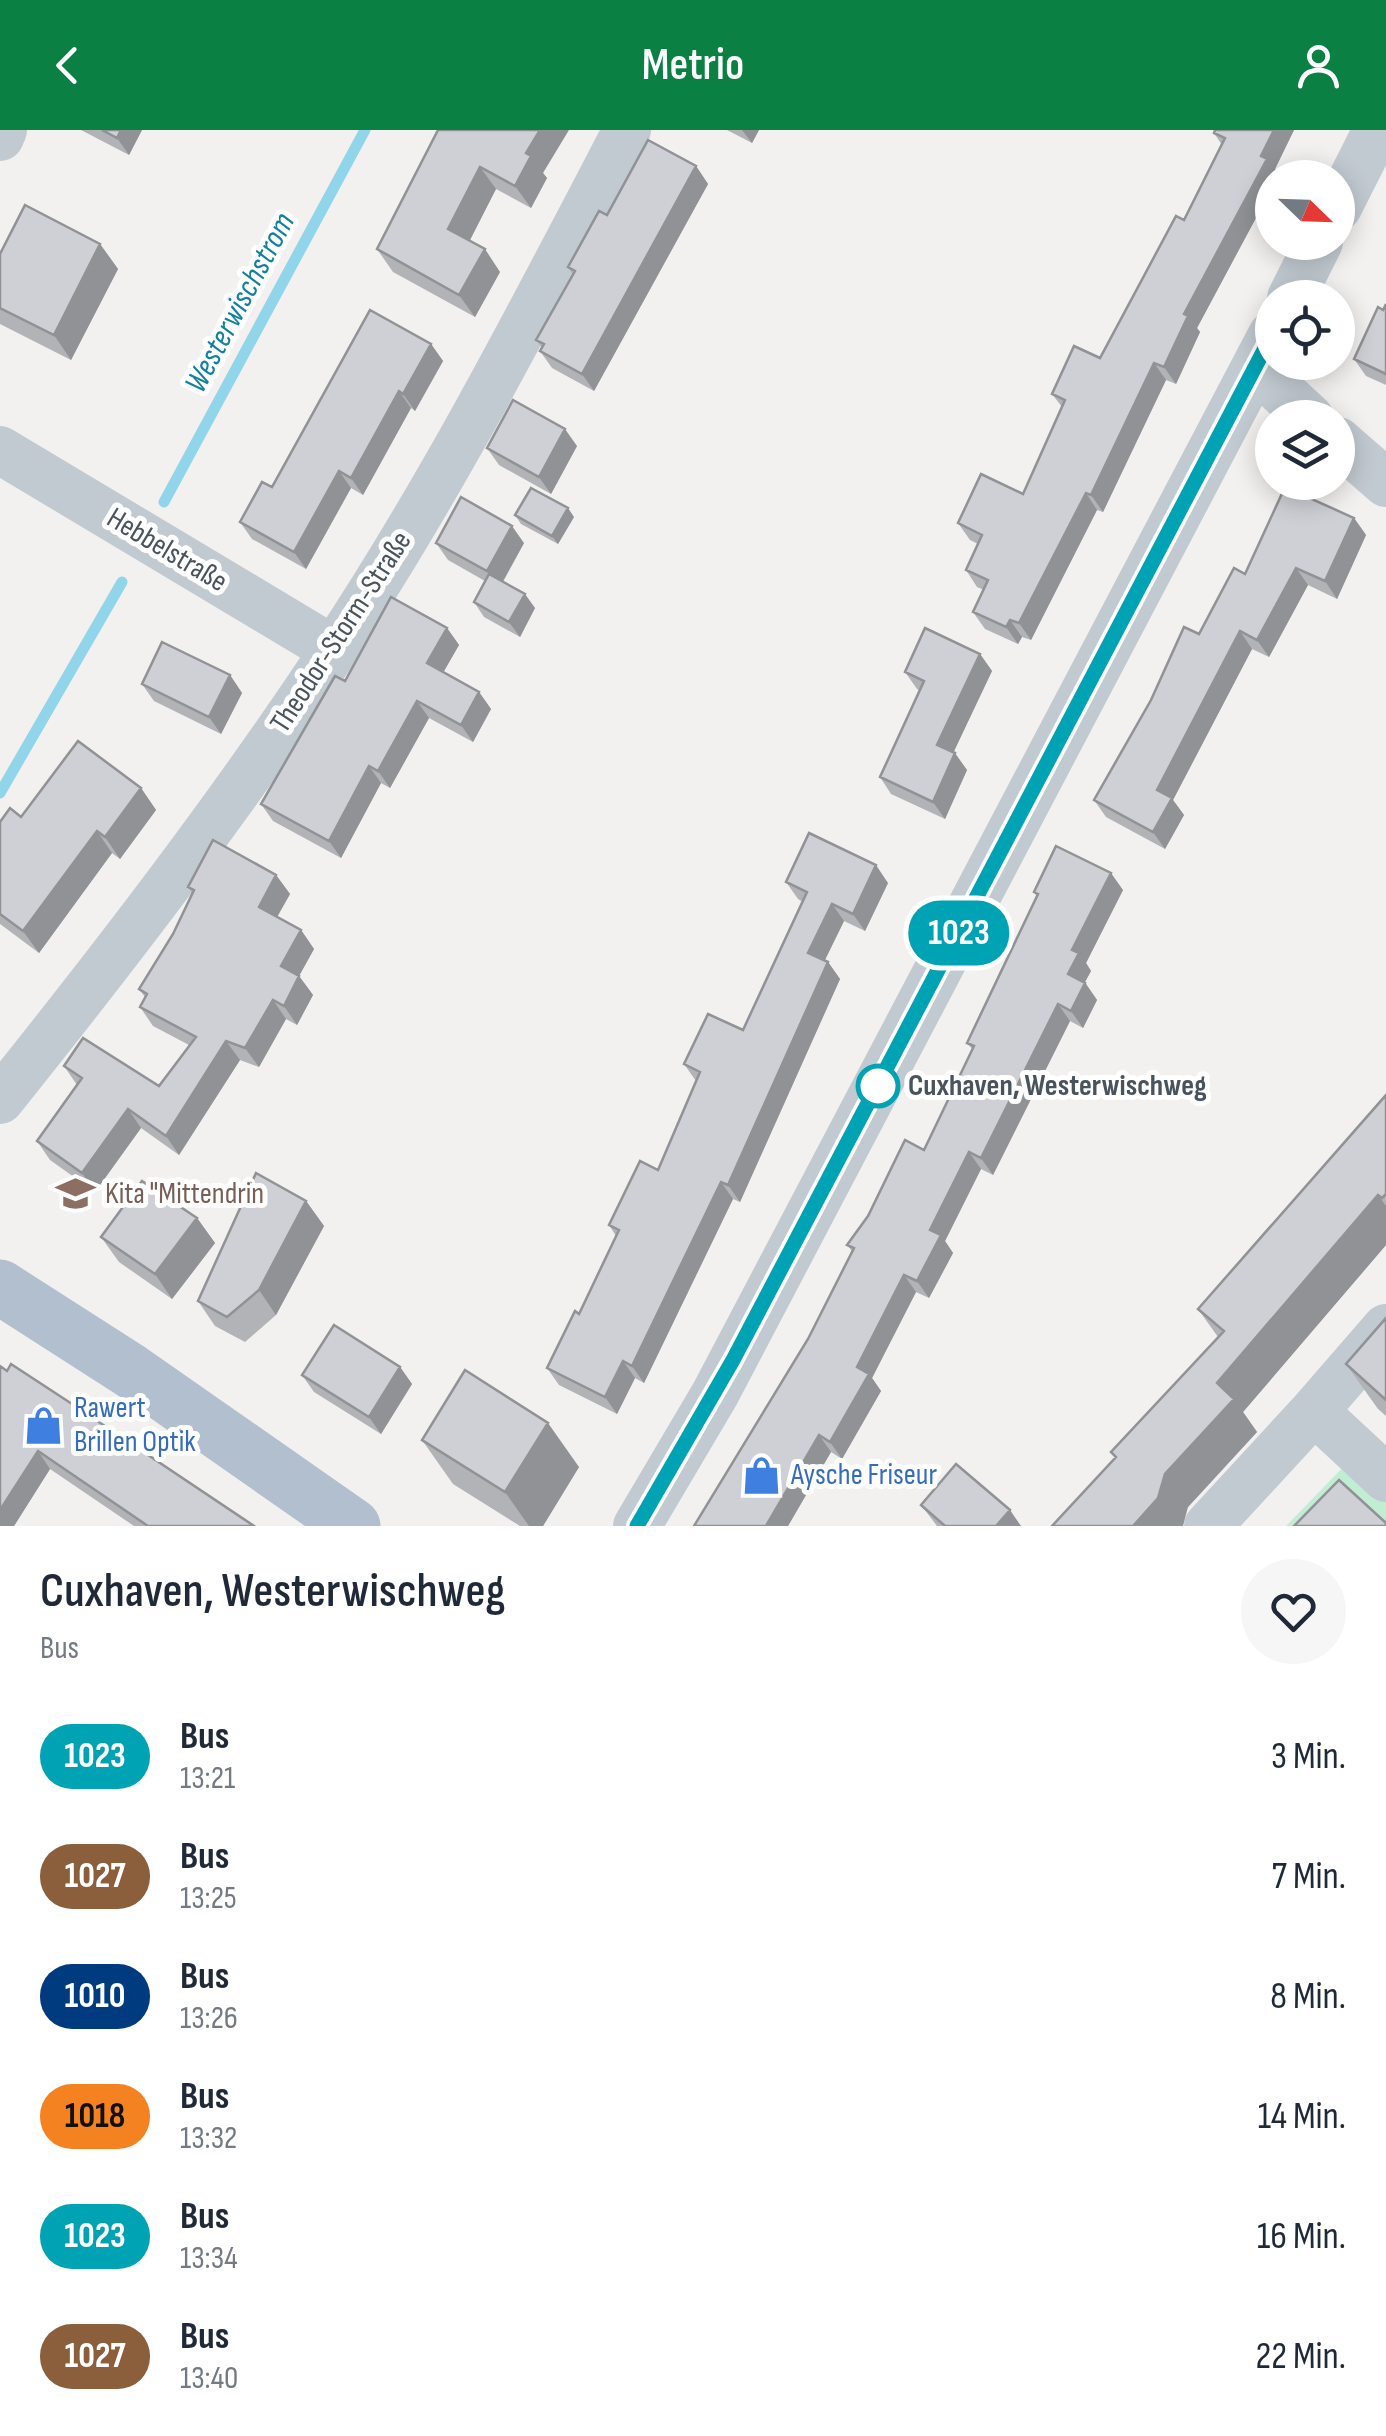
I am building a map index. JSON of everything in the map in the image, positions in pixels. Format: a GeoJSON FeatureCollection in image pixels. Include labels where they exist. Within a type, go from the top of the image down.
{"type":"FeatureCollection","features":[{"type":"Feature","properties":{"kind":"main road"},"geometry":{"type":"LineString","coordinates":[[0,1287],[131,1371],[352,1526]]}},
{"type":"Feature","properties":{"kind":"street"},"geometry":{"type":"LineString","coordinates":[[0,137],[3,130]]}},
{"type":"Feature","properties":{"kind":"street","name":"Theodor-Storm-Straße"},"geometry":{"type":"LineString","coordinates":[[0,1100],[98,978],[334,650],[509,355],[627,130]]}},
{"type":"Feature","properties":{"kind":"street"},"geometry":{"type":"LineString","coordinates":[[1355,173],[1377,130]]}},
{"type":"Feature","properties":{"kind":"street"},"geometry":{"type":"LineString","coordinates":[[637,1526],[733,1360],[1255,368]]}},
{"type":"Feature","properties":{"kind":"street","name":"Hebbelstraße"},"geometry":{"type":"LineString","coordinates":[[0,450],[334,650]]}},
{"type":"Feature","properties":{"kind":"street"},"geometry":{"type":"LineString","coordinates":[[1355,456],[1386,483]]}},
{"type":"Feature","properties":{"kind":"street"},"geometry":{"type":"LineString","coordinates":[[1208,1526],[1386,1328]]}},
{"type":"Feature","properties":{"kind":"street"},"geometry":{"type":"LineString","coordinates":[[1314,1410],[1386,1478]]}},
{"type":"Feature","properties":{"kind":"green space"},"geometry":{"type":"Polygon","coordinates":[[[1352,1458],[1386,1491],[1386,1526],[1286,1526],[1352,1458]]]}},
{"type":"Feature","properties":{"kind":"building"},"geometry":{"type":"Polygon","coordinates":[[[102,130],[121,130],[117,138],[102,130]]]}},
{"type":"Feature","properties":{"kind":"building"},"geometry":{"type":"Polygon","coordinates":[[[438,130],[540,130],[526,153],[531,156],[515,186],[480,167],[448,229],[485,249],[459,295],[377,249],[438,130]]]}},
{"type":"Feature","properties":{"kind":"building"},"geometry":{"type":"Polygon","coordinates":[[[1274,130],[1261,156],[1267,159],[1255,160],[1255,181],[1184,314],[1188,316],[1164,367],[1154,363],[1091,495],[1086,493],[1019,623],[1010,620],[1006,627],[973,612],[988,580],[966,570],[982,535],[958,523],[981,474],[1023,494],[1065,400],[1052,394],[1074,346],[1100,358],[1176,216],[1184,220],[1225,138],[1214,133],[1274,130]]]}},
{"type":"Feature","properties":{"kind":"building"},"geometry":{"type":"Polygon","coordinates":[[[648,140],[696,166],[582,374],[540,351],[544,344],[536,340],[575,271],[568,267],[599,211],[607,215],[648,140]]]}},
{"type":"Feature","properties":{"kind":"building"},"geometry":{"type":"Polygon","coordinates":[[[25,205],[100,244],[54,335],[0,308],[0,254],[25,205]]]}},
{"type":"Feature","properties":{"kind":"building"},"geometry":{"type":"Polygon","coordinates":[[[1386,304],[1386,374],[1355,359],[1378,307],[1383,310],[1386,304]]]}},
{"type":"Feature","properties":{"kind":"building"},"geometry":{"type":"Polygon","coordinates":[[[370,310],[431,344],[403,394],[399,391],[351,478],[339,471],[294,552],[240,522],[262,482],[272,487],[370,310]]]}},
{"type":"Feature","properties":{"kind":"building"},"geometry":{"type":"Polygon","coordinates":[[[513,400],[565,429],[539,477],[487,448],[513,400]]]}},
{"type":"Feature","properties":{"kind":"building"},"geometry":{"type":"Polygon","coordinates":[[[531,488],[568,508],[552,536],[515,515],[531,488]]]}},
{"type":"Feature","properties":{"kind":"building"},"geometry":{"type":"Polygon","coordinates":[[[461,497],[512,526],[487,571],[436,543],[461,497]]]}},
{"type":"Feature","properties":{"kind":"building"},"geometry":{"type":"Polygon","coordinates":[[[1279,500],[1314,500],[1354,518],[1325,581],[1296,568],[1257,640],[1240,631],[1157,790],[1172,798],[1153,832],[1094,800],[1151,700],[1184,627],[1199,634],[1234,568],[1245,574],[1279,500]]]}},
{"type":"Feature","properties":{"kind":"building"},"geometry":{"type":"Polygon","coordinates":[[[489,574],[525,594],[509,622],[474,602],[489,574]]]}},
{"type":"Feature","properties":{"kind":"building"},"geometry":{"type":"Polygon","coordinates":[[[391,597],[447,628],[427,663],[479,692],[461,725],[417,701],[378,771],[369,766],[329,841],[261,804],[335,676],[345,681],[391,597]]]}},
{"type":"Feature","properties":{"kind":"building"},"geometry":{"type":"Polygon","coordinates":[[[925,628],[980,654],[937,745],[955,753],[933,802],[880,777],[924,681],[905,672],[925,628]]]}},
{"type":"Feature","properties":{"kind":"building"},"geometry":{"type":"Polygon","coordinates":[[[162,642],[230,675],[209,717],[142,684],[162,642]]]}},
{"type":"Feature","properties":{"kind":"building"},"geometry":{"type":"Polygon","coordinates":[[[78,741],[141,788],[105,837],[97,831],[23,931],[0,914],[0,822],[10,808],[21,817],[78,741]]]}},
{"type":"Feature","properties":{"kind":"building"},"geometry":{"type":"Polygon","coordinates":[[[809,833],[876,865],[853,914],[832,904],[808,953],[828,962],[728,1185],[721,1182],[632,1366],[623,1361],[605,1397],[547,1368],[575,1311],[579,1314],[619,1230],[609,1225],[640,1161],[658,1170],[700,1072],[684,1064],[708,1014],[743,1030],[807,892],[786,882],[809,833]]]}},
{"type":"Feature","properties":{"kind":"building"},"geometry":{"type":"Polygon","coordinates":[[[213,840],[276,875],[259,907],[301,930],[281,966],[299,976],[284,1006],[273,1000],[245,1048],[226,1041],[166,1136],[128,1109],[82,1173],[37,1141],[82,1078],[64,1066],[83,1038],[159,1086],[196,1037],[140,1007],[147,994],[139,989],[173,934],[194,890],[188,887],[213,840]]]}},
{"type":"Feature","properties":{"kind":"building"},"geometry":{"type":"Polygon","coordinates":[[[1056,846],[1111,873],[1072,950],[1079,953],[1068,974],[1085,983],[1071,1011],[1058,1004],[981,1158],[969,1152],[930,1230],[941,1235],[917,1281],[904,1275],[857,1367],[869,1374],[830,1442],[819,1435],[766,1526],[694,1526],[808,1339],[854,1248],[847,1245],[868,1216],[905,1140],[924,1150],[974,1046],[967,1043],[1038,894],[1034,892],[1056,846]]]}},
{"type":"Feature","properties":{"kind":"building"},"geometry":{"type":"Polygon","coordinates":[[[1386,1095],[1386,1194],[1382,1198],[1378,1195],[1217,1383],[1234,1399],[1165,1474],[1158,1498],[1133,1526],[1052,1526],[1116,1457],[1111,1452],[1224,1331],[1198,1309],[1386,1095]]]}},
{"type":"Feature","properties":{"kind":"building"},"geometry":{"type":"Polygon","coordinates":[[[256,1173],[306,1201],[259,1290],[227,1317],[198,1301],[256,1173]]]}},
{"type":"Feature","properties":{"kind":"building"},"geometry":{"type":"Polygon","coordinates":[[[142,1181],[197,1218],[155,1274],[101,1237],[142,1181]]]}},
{"type":"Feature","properties":{"kind":"building"},"geometry":{"type":"Polygon","coordinates":[[[1386,1318],[1386,1400],[1346,1364],[1386,1318]]]}},
{"type":"Feature","properties":{"kind":"building"},"geometry":{"type":"Polygon","coordinates":[[[334,1325],[400,1367],[369,1417],[302,1375],[334,1325]]]}},
{"type":"Feature","properties":{"kind":"building"},"geometry":{"type":"Polygon","coordinates":[[[11,1364],[254,1526],[148,1526],[38,1451],[0,1510],[0,1366],[7,1371],[11,1364]]]}},
{"type":"Feature","properties":{"kind":"building"},"geometry":{"type":"Polygon","coordinates":[[[465,1370],[548,1423],[505,1492],[422,1440],[465,1370]]]}},
{"type":"Feature","properties":{"kind":"building"},"geometry":{"type":"Polygon","coordinates":[[[956,1464],[1010,1510],[996,1526],[945,1526],[921,1505],[956,1464]]]}},
{"type":"Feature","properties":{"kind":"building"},"geometry":{"type":"Polygon","coordinates":[[[1339,1480],[1386,1523],[1386,1526],[1294,1526],[1339,1480]]]}},
{"type":"Feature","properties":{"kind":"waterway","name":"Westerwischstrom"},"geometry":{"type":"LineString","coordinates":[[164,502],[365,130]]}},
{"type":"Feature","properties":{"kind":"waterway","name":"Westerwischstrom"},"geometry":{"type":"LineString","coordinates":[[0,793],[122,582]]}},
{"type":"Feature","properties":{"kind":"bus line","name":"1023"},"geometry":{"type":"LineString","coordinates":[[637,1526],[715,1394],[1255,367]]}},
{"type":"Feature","properties":{"kind":"place","name":"Cuxhaven, Westerwischweg"},"geometry":{"type":"Point","coordinates":[878,1086]}},
{"type":"Feature","properties":{"kind":"place","name":"Kita \"Mittendrin"},"geometry":{"type":"Point","coordinates":[75,1194]}},
{"type":"Feature","properties":{"kind":"place","name":"Rawert Brillen Optik"},"geometry":{"type":"Point","coordinates":[44,1425]}},
{"type":"Feature","properties":{"kind":"place","name":"Aysche Friseur"},"geometry":{"type":"Point","coordinates":[761,1475]}}]}
